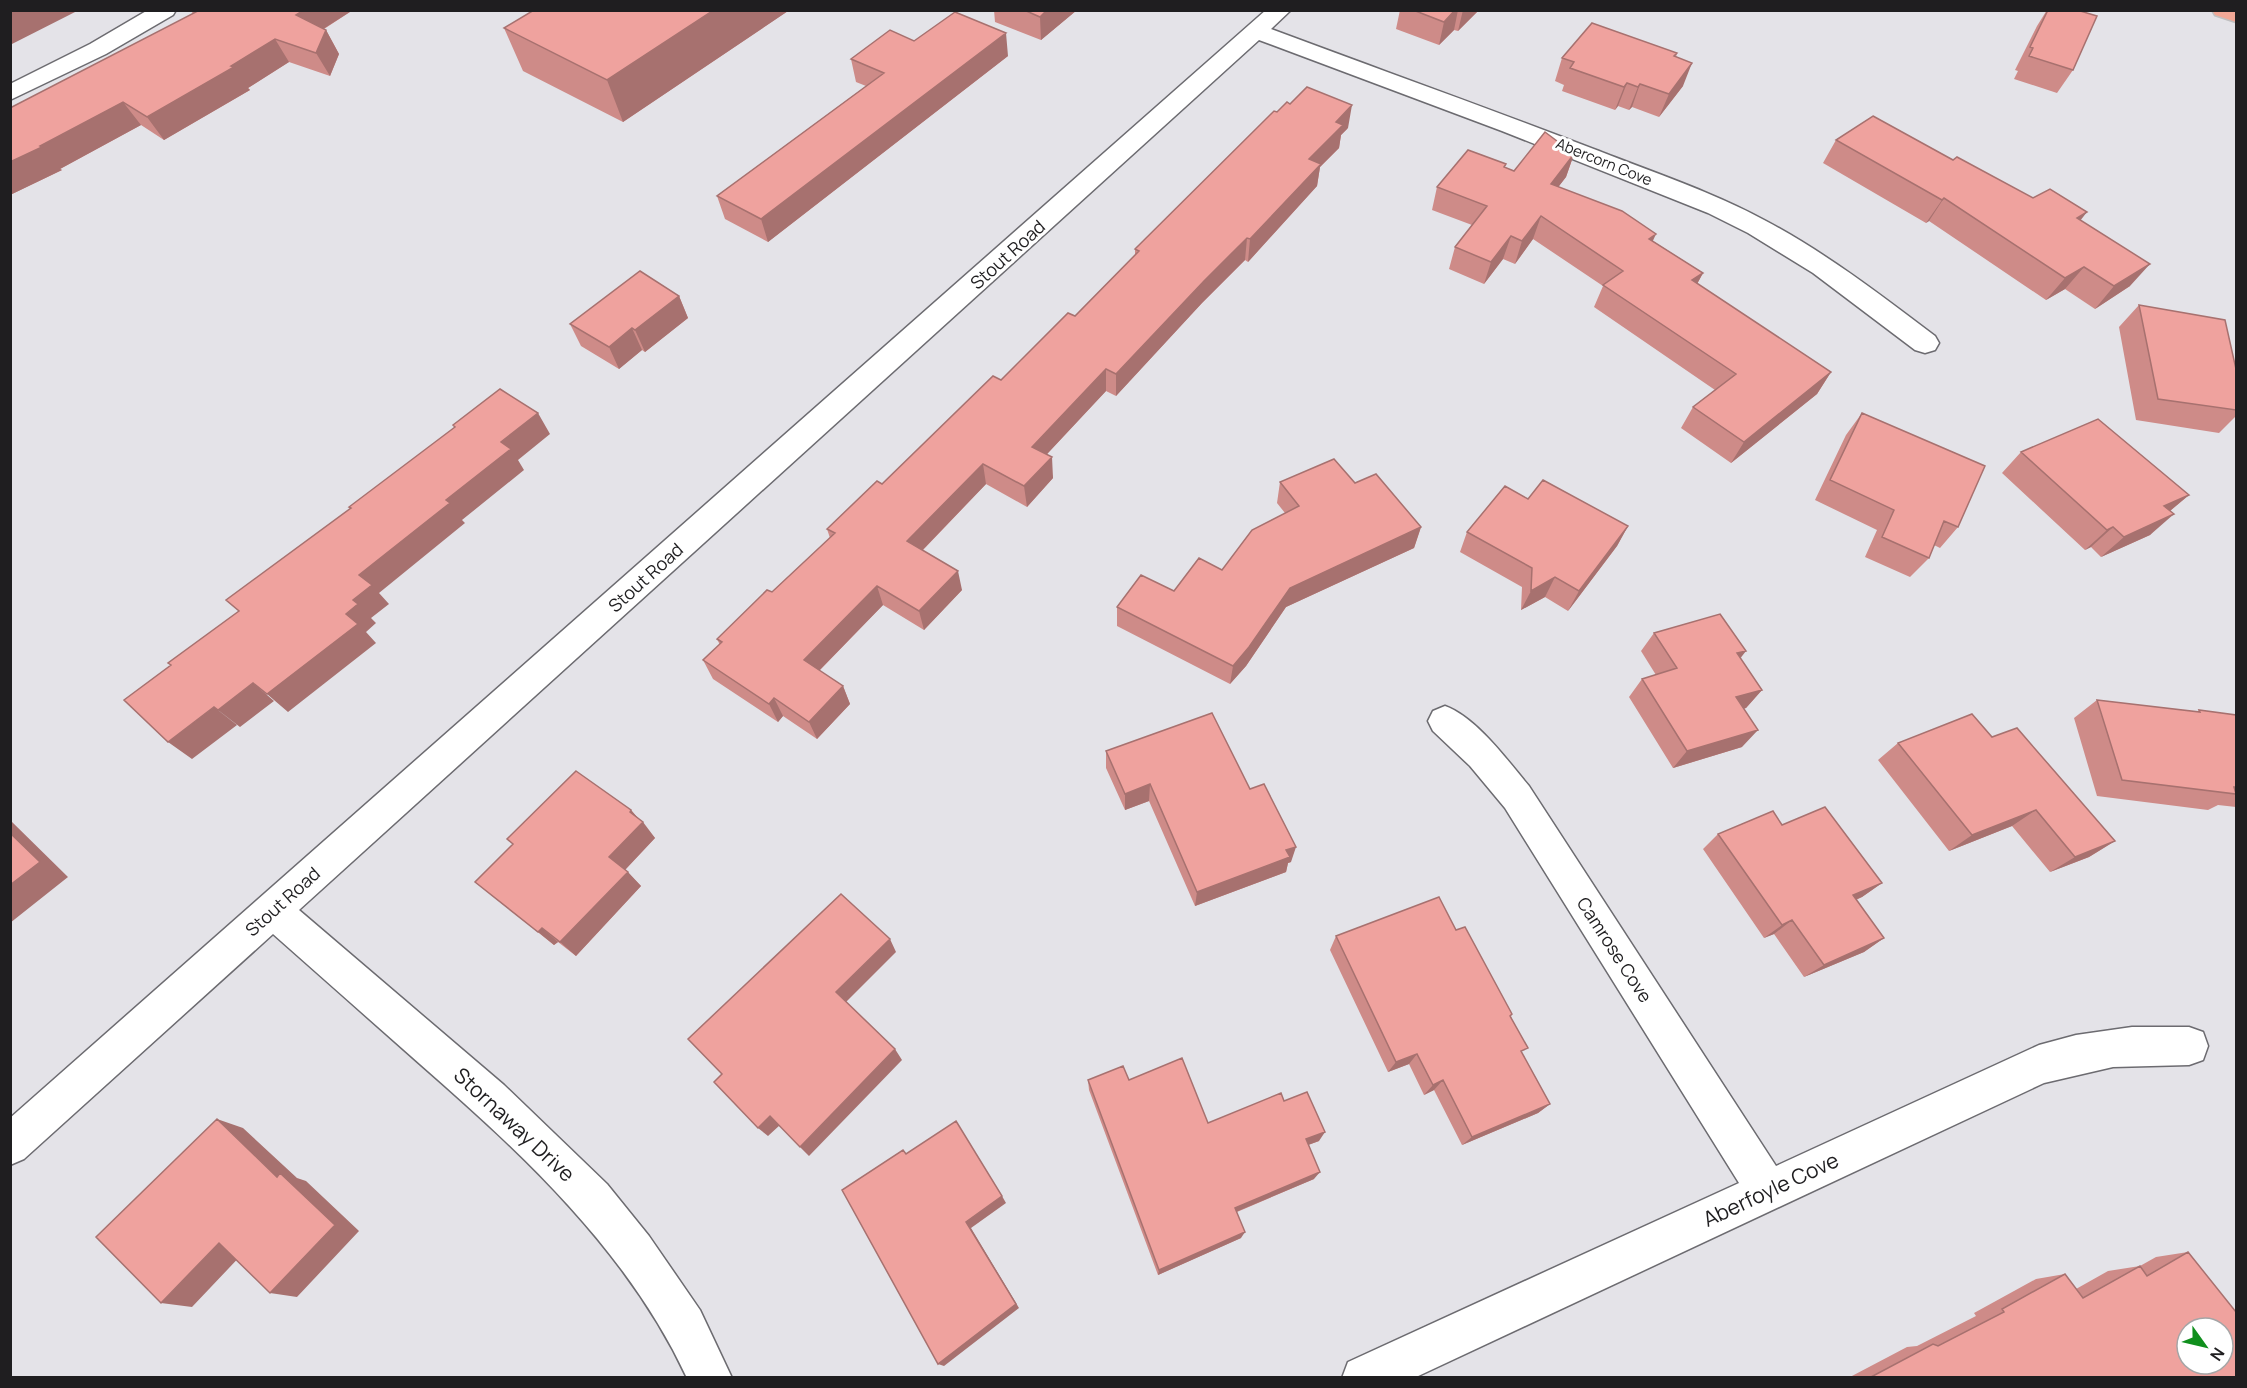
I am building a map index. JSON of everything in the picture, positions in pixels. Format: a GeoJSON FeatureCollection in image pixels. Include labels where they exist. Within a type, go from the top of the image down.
{"type":"FeatureCollection","features":[{"type":"Feature","properties":{"kind":"main road"},"geometry":{"type":"LineString","coordinates":[[2223,10],[2236,16]]}},
{"type":"Feature","properties":{"kind":"street"},"geometry":{"type":"LineString","coordinates":[[10,93],[98,49],[165,10]]}},
{"type":"Feature","properties":{"kind":"street","name":"Stout Road"},"geometry":{"type":"LineString","coordinates":[[10,1145],[1280,10]]}},
{"type":"Feature","properties":{"kind":"street","name":"Abercorn Cove"},"geometry":{"type":"LineString","coordinates":[[1258,32],[1574,150],[1728,213],[1816,262],[1869,298],[1925,343]]}},
{"type":"Feature","properties":{"kind":"street","name":"Camrose Cove"},"geometry":{"type":"LineString","coordinates":[[1445,721],[1482,754],[1517,797],[1769,1192]]}},
{"type":"Feature","properties":{"kind":"street","name":"Stornaway Drive"},"geometry":{"type":"LineString","coordinates":[[273,911],[490,1099],[592,1199],[634,1251],[685,1325],[710,1377]]}},
{"type":"Feature","properties":{"kind":"street","name":"Aberfoyle Cove"},"geometry":{"type":"LineString","coordinates":[[1364,1377],[1769,1192],[2039,1065],[2073,1053],[2109,1047],[2149,1044],[2189,1046]]}},
{"type":"Feature","properties":{"kind":"building"},"geometry":{"type":"Polygon","coordinates":[[[193,10],[304,10],[296,15],[326,30],[316,53],[275,39],[231,66],[234,67],[147,117],[123,102],[10,162],[10,108],[196,12],[193,10]]]}},
{"type":"Feature","properties":{"kind":"building"},"geometry":{"type":"Polygon","coordinates":[[[534,10],[714,10],[607,80],[504,28],[534,10]]]}},
{"type":"Feature","properties":{"kind":"building"},"geometry":{"type":"Polygon","coordinates":[[[1024,10],[1047,10],[1040,17],[1024,10]]]}},
{"type":"Feature","properties":{"kind":"building"},"geometry":{"type":"Polygon","coordinates":[[[1413,10],[1455,10],[1444,22],[1413,10]]]}},
{"type":"Feature","properties":{"kind":"building"},"geometry":{"type":"Polygon","coordinates":[[[2048,10],[2077,10],[2097,16],[2073,70],[2029,56],[2033,48],[2030,47],[2048,10]]]}},
{"type":"Feature","properties":{"kind":"building"},"geometry":{"type":"Polygon","coordinates":[[[955,12],[1006,33],[761,219],[717,196],[884,73],[851,59],[890,30],[914,41],[955,12]]]}},
{"type":"Feature","properties":{"kind":"building"},"geometry":{"type":"Polygon","coordinates":[[[1592,23],[1677,53],[1674,56],[1692,63],[1669,94],[1640,84],[1638,87],[1627,83],[1624,87],[1570,68],[1574,62],[1562,58],[1592,23]]]}},
{"type":"Feature","properties":{"kind":"building"},"geometry":{"type":"Polygon","coordinates":[[[1307,87],[1352,105],[1336,122],[1343,125],[1309,159],[1321,164],[1250,239],[1247,238],[1204,281],[1116,374],[1106,369],[1032,447],[1052,457],[1024,486],[983,464],[907,541],[958,571],[919,611],[877,586],[804,660],[843,686],[809,722],[774,698],[769,704],[703,660],[722,642],[717,639],[767,590],[772,592],[835,533],[827,529],[877,481],[882,484],[993,376],[1001,380],[1068,313],[1075,316],[1139,251],[1135,249],[1274,111],[1277,112],[1287,102],[1290,104],[1307,87]]]}},
{"type":"Feature","properties":{"kind":"building"},"geometry":{"type":"Polygon","coordinates":[[[1873,116],[1953,160],[1957,157],[2033,198],[2050,189],[2087,212],[2077,218],[2150,264],[2114,286],[2084,267],[2065,278],[1944,198],[1942,200],[1836,140],[1873,116]]]}},
{"type":"Feature","properties":{"kind":"building"},"geometry":{"type":"Polygon","coordinates":[[[1545,132],[1574,154],[1551,184],[1622,211],[1656,234],[1649,239],[1703,273],[1692,280],[1831,372],[1744,442],[1693,407],[1736,374],[1603,285],[1623,271],[1541,216],[1522,241],[1511,236],[1491,262],[1455,247],[1487,206],[1437,187],[1468,150],[1506,164],[1504,167],[1514,171],[1545,132]]]}},
{"type":"Feature","properties":{"kind":"building"},"geometry":{"type":"Polygon","coordinates":[[[640,271],[679,296],[635,330],[632,328],[609,347],[570,324],[640,271]]]}},
{"type":"Feature","properties":{"kind":"building"},"geometry":{"type":"Polygon","coordinates":[[[2139,305],[2225,320],[2236,369],[2236,410],[2158,399],[2139,305]]]}},
{"type":"Feature","properties":{"kind":"building"},"geometry":{"type":"Polygon","coordinates":[[[500,389],[538,413],[501,442],[511,449],[446,500],[450,503],[359,575],[372,585],[353,600],[358,604],[346,614],[358,624],[267,694],[253,683],[218,710],[214,707],[168,742],[124,700],[171,665],[168,663],[239,611],[226,600],[351,508],[349,507],[455,427],[453,425],[500,389]]]}},
{"type":"Feature","properties":{"kind":"building"},"geometry":{"type":"Polygon","coordinates":[[[1862,413],[1985,466],[1958,527],[1944,521],[1929,558],[1882,537],[1894,510],[1830,480],[1862,413]]]}},
{"type":"Feature","properties":{"kind":"building"},"geometry":{"type":"Polygon","coordinates":[[[2098,419],[2189,495],[2164,506],[2174,514],[2124,537],[2113,527],[2107,530],[2021,452],[2098,419]]]}},
{"type":"Feature","properties":{"kind":"building"},"geometry":{"type":"Polygon","coordinates":[[[1334,459],[1355,483],[1376,474],[1421,527],[1290,588],[1233,666],[1117,607],[1141,575],[1174,591],[1199,558],[1222,570],[1252,530],[1299,506],[1280,482],[1334,459]]]}},
{"type":"Feature","properties":{"kind":"building"},"geometry":{"type":"Polygon","coordinates":[[[1543,480],[1628,526],[1579,591],[1555,577],[1531,591],[1532,568],[1467,532],[1505,486],[1528,499],[1543,480]]]}},
{"type":"Feature","properties":{"kind":"building"},"geometry":{"type":"Polygon","coordinates":[[[1720,614],[1746,651],[1737,653],[1762,690],[1736,697],[1758,730],[1687,751],[1642,679],[1677,668],[1654,633],[1720,614]]]}},
{"type":"Feature","properties":{"kind":"building"},"geometry":{"type":"Polygon","coordinates":[[[2097,700],[2236,715],[2236,787],[2234,787],[2236,794],[2122,780],[2097,700]]]}},
{"type":"Feature","properties":{"kind":"building"},"geometry":{"type":"Polygon","coordinates":[[[1212,713],[1250,789],[1264,784],[1296,847],[1286,850],[1290,857],[1197,892],[1150,784],[1125,794],[1106,751],[1212,713]]]}},
{"type":"Feature","properties":{"kind":"building"},"geometry":{"type":"Polygon","coordinates":[[[1972,714],[1992,737],[2017,728],[2115,841],[2075,857],[2036,810],[1972,835],[1898,743],[1972,714]]]}},
{"type":"Feature","properties":{"kind":"building"},"geometry":{"type":"Polygon","coordinates":[[[576,771],[631,810],[630,812],[643,822],[609,857],[628,872],[560,942],[542,928],[538,932],[475,882],[513,844],[507,839],[576,771]]]}},
{"type":"Feature","properties":{"kind":"building"},"geometry":{"type":"Polygon","coordinates":[[[1825,807],[1882,883],[1853,895],[1884,938],[1824,965],[1792,920],[1782,925],[1718,834],[1773,811],[1782,825],[1825,807]]]}},
{"type":"Feature","properties":{"kind":"building"},"geometry":{"type":"Polygon","coordinates":[[[10,833],[40,862],[10,885],[10,833]]]}},
{"type":"Feature","properties":{"kind":"building"},"geometry":{"type":"Polygon","coordinates":[[[841,894],[890,939],[836,992],[895,1049],[800,1147],[770,1116],[758,1128],[714,1082],[722,1074],[688,1039],[841,894]]]}},
{"type":"Feature","properties":{"kind":"building"},"geometry":{"type":"Polygon","coordinates":[[[1439,897],[1456,930],[1465,927],[1512,1014],[1510,1016],[1528,1048],[1521,1051],[1550,1104],[1472,1137],[1443,1080],[1433,1085],[1417,1054],[1396,1062],[1336,936],[1439,897]]]}},
{"type":"Feature","properties":{"kind":"building"},"geometry":{"type":"Polygon","coordinates":[[[1182,1058],[1208,1123],[1281,1093],[1284,1101],[1307,1092],[1325,1132],[1306,1139],[1320,1172],[1235,1208],[1245,1232],[1159,1270],[1088,1080],[1123,1066],[1129,1080],[1182,1058]]]}},
{"type":"Feature","properties":{"kind":"building"},"geometry":{"type":"Polygon","coordinates":[[[217,1119],[277,1177],[280,1173],[335,1225],[270,1293],[219,1243],[161,1303],[96,1237],[217,1119]]]}},
{"type":"Feature","properties":{"kind":"building"},"geometry":{"type":"Polygon","coordinates":[[[956,1121],[1002,1196],[966,1222],[1016,1304],[938,1364],[842,1190],[903,1150],[906,1154],[956,1121]]]}},
{"type":"Feature","properties":{"kind":"building"},"geometry":{"type":"Polygon","coordinates":[[[2188,1252],[2236,1312],[2236,1377],[1871,1377],[1933,1344],[1938,1346],[2004,1312],[2002,1309],[2065,1274],[2083,1298],[2140,1266],[2147,1276],[2188,1252]]]}}]}
